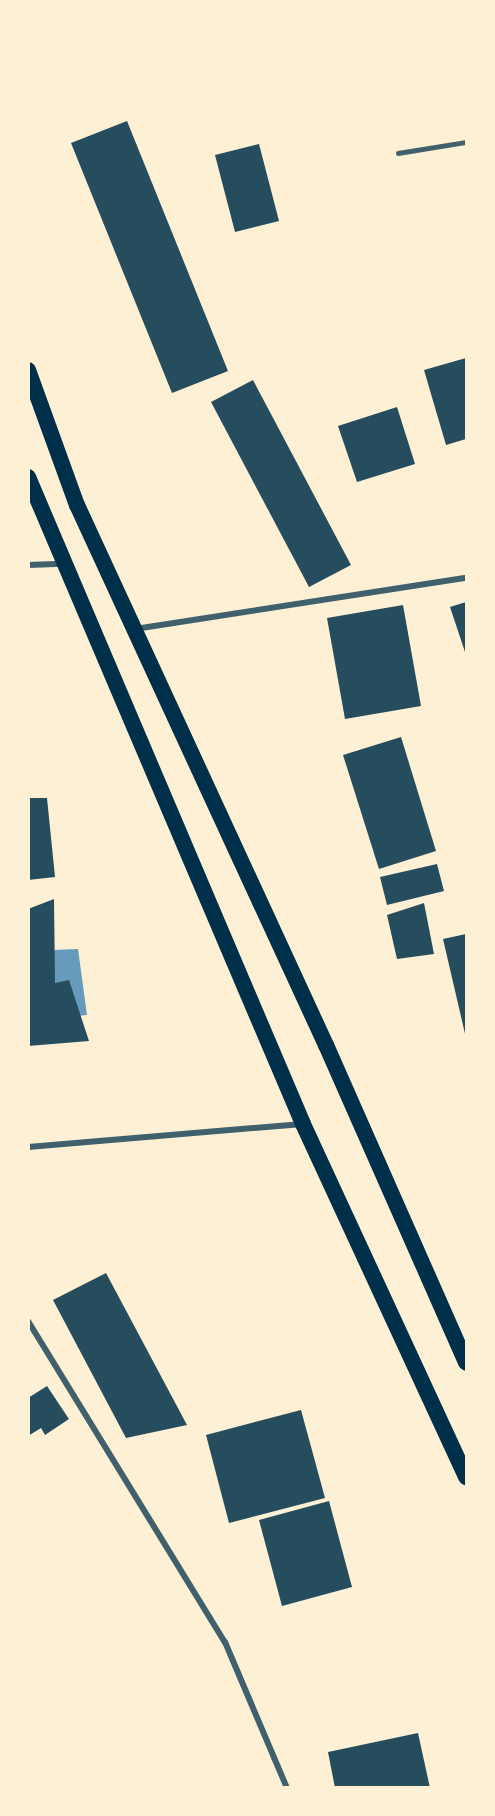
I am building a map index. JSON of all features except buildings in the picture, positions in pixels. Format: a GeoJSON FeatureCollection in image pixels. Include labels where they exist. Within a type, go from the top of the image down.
{"type":"FeatureCollection","features":[{"type":"Feature","properties":{"kind":"highway"},"geometry":{"type":"LineString","coordinates":[[28,370],[77,505],[457,1333],[466,1363]]}},
{"type":"Feature","properties":{"kind":"highway"},"geometry":{"type":"LineString","coordinates":[[28,477],[147,751],[303,1124],[466,1477]]}},
{"type":"Feature","properties":{"kind":"street"},"geometry":{"type":"LineString","coordinates":[[28,565],[64,564]]}},
{"type":"Feature","properties":{"kind":"street"},"geometry":{"type":"LineString","coordinates":[[134,629],[466,578]]}},
{"type":"Feature","properties":{"kind":"street"},"geometry":{"type":"LineString","coordinates":[[28,1147],[303,1124]]}},
{"type":"Feature","properties":{"kind":"street"},"geometry":{"type":"LineString","coordinates":[[28,1321],[225,1642],[287,1788]]}},
{"type":"Feature","properties":{"kind":"lane"},"geometry":{"type":"LineString","coordinates":[[398,153],[466,142]]}},
{"type":"Feature","properties":{"kind":"water"},"geometry":{"type":"Polygon","coordinates":[[[78,949],[87,1015],[29,1021],[29,951],[78,949]]]}}]}
